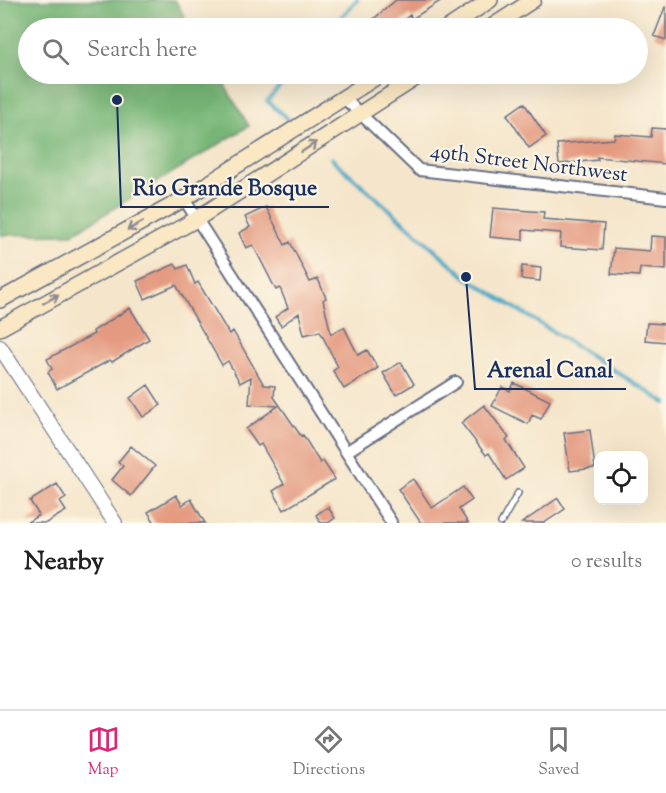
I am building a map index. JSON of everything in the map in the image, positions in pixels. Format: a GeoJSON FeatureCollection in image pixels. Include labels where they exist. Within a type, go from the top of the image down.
{"type":"FeatureCollection","features":[{"type":"Feature","properties":{"kind":"main road"},"geometry":{"type":"LineString","coordinates":[[463,18],[490,0]]}},
{"type":"Feature","properties":{"kind":"main road"},"geometry":{"type":"LineString","coordinates":[[505,18],[533,0]]}},
{"type":"Feature","properties":{"kind":"main road"},"geometry":{"type":"LineString","coordinates":[[0,300],[184,199],[366,84]]}},
{"type":"Feature","properties":{"kind":"main road"},"geometry":{"type":"LineString","coordinates":[[0,328],[195,220],[407,84]]}},
{"type":"Feature","properties":{"kind":"street","name":"49th Street Northwest"},"geometry":{"type":"LineString","coordinates":[[344,98],[359,115],[419,170],[666,198]]}},
{"type":"Feature","properties":{"kind":"street"},"geometry":{"type":"LineString","coordinates":[[184,199],[195,220],[391,523]]}},
{"type":"Feature","properties":{"kind":"street"},"geometry":{"type":"LineString","coordinates":[[0,346],[115,523]]}},
{"type":"Feature","properties":{"kind":"street"},"geometry":{"type":"LineString","coordinates":[[346,452],[456,382]]}},
{"type":"Feature","properties":{"kind":"lane"},"geometry":{"type":"LineString","coordinates":[[501,523],[518,493]]}},
{"type":"Feature","properties":{"kind":"green space"},"geometry":{"type":"Polygon","coordinates":[[[0,0],[175,0],[185,18],[18,18],[18,84],[224,84],[249,126],[72,234],[0,235],[0,0]]]}},
{"type":"Feature","properties":{"kind":"building"},"geometry":{"type":"Polygon","coordinates":[[[396,0],[442,0],[414,18],[410,15],[406,18],[375,18],[396,0]]]}},
{"type":"Feature","properties":{"kind":"building"},"geometry":{"type":"Polygon","coordinates":[[[666,8],[666,40],[654,36],[666,8]]]}},
{"type":"Feature","properties":{"kind":"building"},"geometry":{"type":"Polygon","coordinates":[[[524,103],[546,136],[529,148],[507,115],[524,103]]]}},
{"type":"Feature","properties":{"kind":"building"},"geometry":{"type":"Polygon","coordinates":[[[652,128],[666,129],[666,164],[597,157],[598,160],[559,164],[557,144],[614,139],[615,134],[651,137],[652,128]]]}},
{"type":"Feature","properties":{"kind":"building"},"geometry":{"type":"Polygon","coordinates":[[[266,207],[285,245],[290,242],[310,282],[318,279],[326,298],[323,300],[331,334],[344,327],[358,355],[367,350],[378,368],[344,389],[333,371],[338,367],[320,331],[304,335],[299,313],[281,326],[275,317],[288,308],[280,288],[276,290],[253,245],[246,248],[239,233],[250,227],[245,217],[266,207]]]}},
{"type":"Feature","properties":{"kind":"building"},"geometry":{"type":"Polygon","coordinates":[[[493,208],[544,212],[543,219],[604,224],[602,250],[560,247],[561,233],[523,230],[523,240],[490,237],[493,208]]]}},
{"type":"Feature","properties":{"kind":"building"},"geometry":{"type":"Polygon","coordinates":[[[651,236],[666,237],[666,270],[640,268],[639,276],[611,274],[614,248],[650,251],[651,236]]]}},
{"type":"Feature","properties":{"kind":"building"},"geometry":{"type":"Polygon","coordinates":[[[175,264],[178,269],[187,265],[195,284],[198,282],[229,334],[233,331],[264,385],[275,386],[274,397],[301,436],[303,435],[320,463],[323,461],[335,479],[284,510],[273,491],[284,484],[261,444],[258,446],[246,429],[278,406],[249,404],[251,377],[240,383],[228,361],[222,365],[176,285],[145,299],[137,281],[175,264]]]}},
{"type":"Feature","properties":{"kind":"building"},"geometry":{"type":"Polygon","coordinates":[[[522,266],[541,268],[540,281],[521,279],[522,266]]]}},
{"type":"Feature","properties":{"kind":"building"},"geometry":{"type":"Polygon","coordinates":[[[130,308],[149,339],[112,362],[110,360],[57,389],[48,372],[52,369],[47,359],[94,334],[93,331],[130,308]]]}},
{"type":"Feature","properties":{"kind":"building"},"geometry":{"type":"Polygon","coordinates":[[[647,323],[666,324],[666,342],[645,340],[647,323]]]}},
{"type":"Feature","properties":{"kind":"building"},"geometry":{"type":"Polygon","coordinates":[[[401,362],[414,384],[396,395],[383,373],[401,362]]]}},
{"type":"Feature","properties":{"kind":"building"},"geometry":{"type":"Polygon","coordinates":[[[514,383],[550,401],[541,419],[532,415],[528,424],[492,406],[502,387],[510,391],[514,383]]]}},
{"type":"Feature","properties":{"kind":"building"},"geometry":{"type":"Polygon","coordinates":[[[148,385],[161,405],[143,417],[130,398],[148,385]]]}},
{"type":"Feature","properties":{"kind":"building"},"geometry":{"type":"Polygon","coordinates":[[[484,405],[509,438],[506,440],[524,468],[506,480],[489,453],[486,455],[461,423],[484,405]]]}},
{"type":"Feature","properties":{"kind":"building"},"geometry":{"type":"Polygon","coordinates":[[[590,430],[594,468],[570,471],[564,433],[590,430]]]}},
{"type":"Feature","properties":{"kind":"building"},"geometry":{"type":"Polygon","coordinates":[[[131,446],[155,466],[131,496],[112,480],[123,466],[118,462],[131,446]]]}},
{"type":"Feature","properties":{"kind":"building"},"geometry":{"type":"Polygon","coordinates":[[[413,479],[432,508],[463,487],[472,500],[459,509],[468,523],[421,523],[398,489],[413,479]]]}},
{"type":"Feature","properties":{"kind":"building"},"geometry":{"type":"Polygon","coordinates":[[[57,484],[66,498],[60,502],[66,511],[46,523],[26,523],[39,515],[30,501],[57,484]]]}},
{"type":"Feature","properties":{"kind":"building"},"geometry":{"type":"Polygon","coordinates":[[[176,495],[182,505],[191,499],[205,523],[155,523],[148,512],[176,495]]]}},
{"type":"Feature","properties":{"kind":"building"},"geometry":{"type":"Polygon","coordinates":[[[558,498],[565,509],[544,523],[522,523],[558,498]]]}},
{"type":"Feature","properties":{"kind":"building"},"geometry":{"type":"Polygon","coordinates":[[[328,507],[335,518],[328,523],[321,523],[316,515],[328,507]]]}},
{"type":"Feature","properties":{"kind":"waterway"},"geometry":{"type":"LineString","coordinates":[[340,18],[357,0]]}},
{"type":"Feature","properties":{"kind":"waterway"},"geometry":{"type":"LineString","coordinates":[[282,84],[267,101],[288,119]]}},
{"type":"Feature","properties":{"kind":"waterway"},"geometry":{"type":"LineString","coordinates":[[331,158],[466,277],[666,403]]}},
{"type":"Feature","properties":{"kind":"place","name":"Rio Grande Bosque"},"geometry":{"type":"Point","coordinates":[117,100]}},
{"type":"Feature","properties":{"kind":"place","name":"Arenal Canal"},"geometry":{"type":"Point","coordinates":[466,277]}}]}
